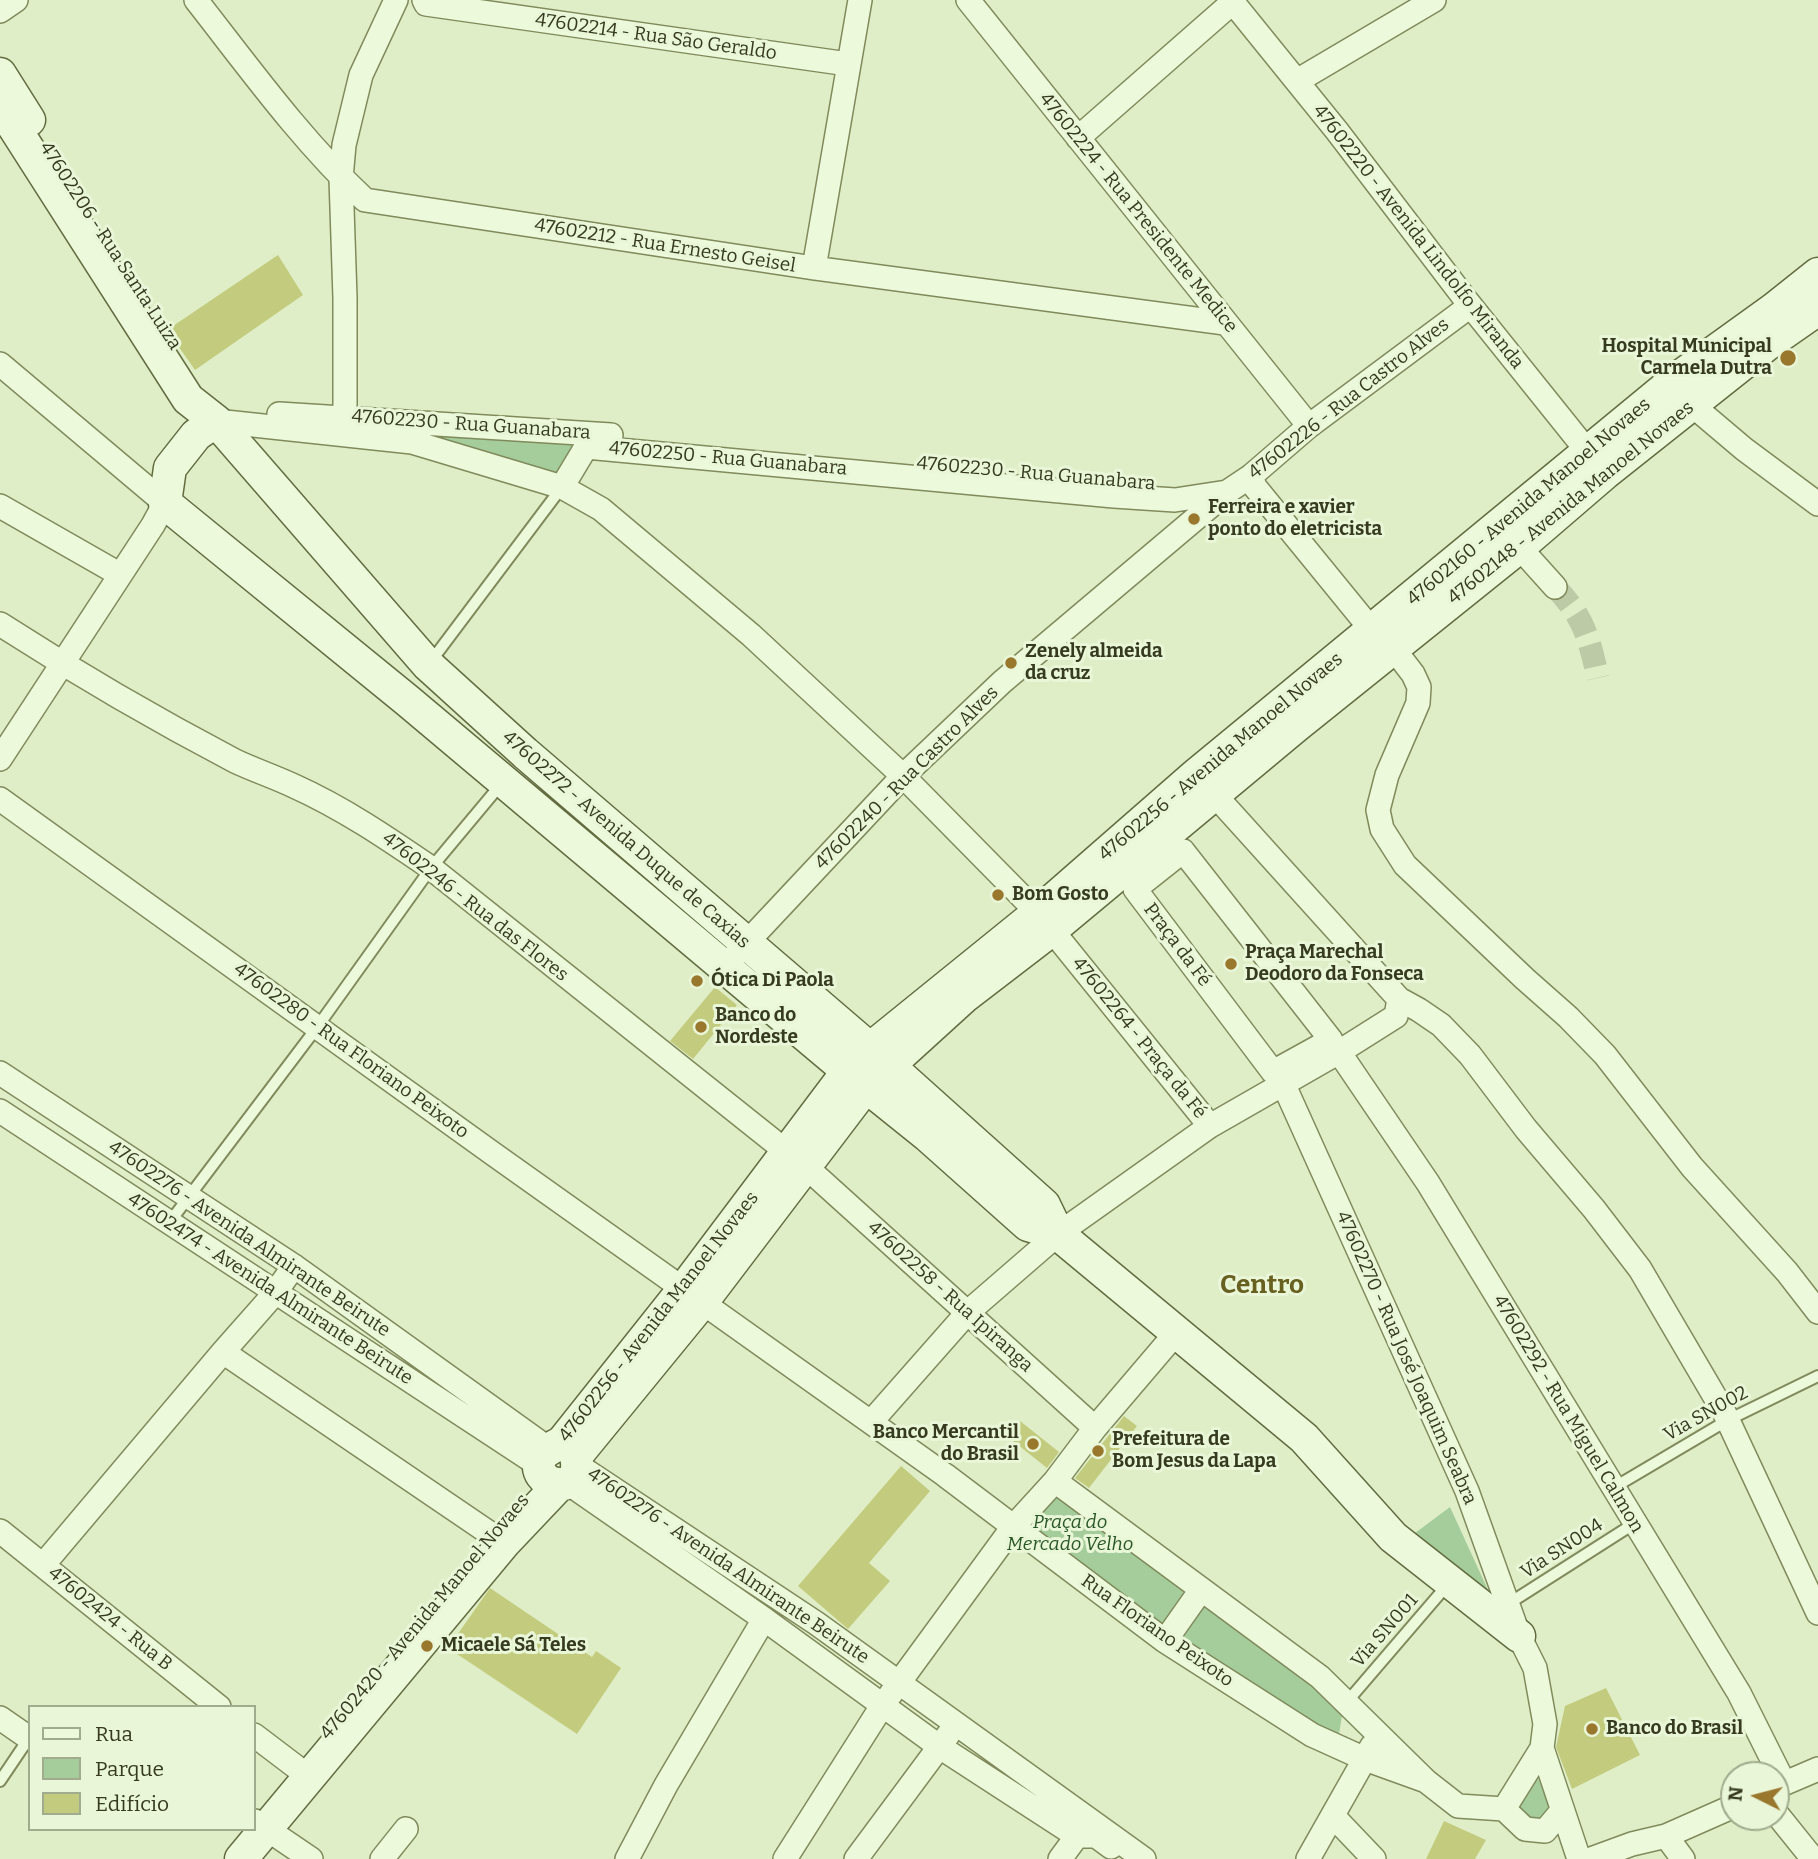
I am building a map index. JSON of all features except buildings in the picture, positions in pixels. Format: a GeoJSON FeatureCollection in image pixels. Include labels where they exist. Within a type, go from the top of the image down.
{"type":"FeatureCollection","features":[{"type":"Feature","properties":{"kind":"street"},"geometry":{"type":"LineString","coordinates":[[0,11],[16,0]]}},
{"type":"Feature","properties":{"kind":"street","name":"47602212 - Rua Ernesto Geisel"},"geometry":{"type":"LineString","coordinates":[[196,0],[284,113],[341,178],[365,200],[814,268],[1225,323]]}},
{"type":"Feature","properties":{"kind":"street"},"geometry":{"type":"LineString","coordinates":[[345,417],[341,178],[349,118],[361,75],[396,0]]}},
{"type":"Feature","properties":{"kind":"street","name":"47602214 - Rua São Geraldo"},"geometry":{"type":"LineString","coordinates":[[424,0],[426,4],[848,64]]}},
{"type":"Feature","properties":{"kind":"street"},"geometry":{"type":"LineString","coordinates":[[814,268],[860,0]]}},
{"type":"Feature","properties":{"kind":"street","name":"47602224 - Rua Presidente Medice"},"geometry":{"type":"LineString","coordinates":[[968,0],[1309,426]]}},
{"type":"Feature","properties":{"kind":"street"},"geometry":{"type":"LineString","coordinates":[[1297,81],[1409,6],[1434,0]]}},
{"type":"Feature","properties":{"kind":"street"},"geometry":{"type":"LineString","coordinates":[[1078,138],[1232,1]]}},
{"type":"Feature","properties":{"kind":"street","name":"47602220 - Avenida Lindolfo Miranda"},"geometry":{"type":"LineString","coordinates":[[1232,1],[1470,306],[1597,463]]}},
{"type":"Feature","properties":{"kind":"street","name":"47602206 - Rua Santa Luiza"},"geometry":{"type":"LineString","coordinates":[[0,74],[206,395],[216,421]]}},
{"type":"Feature","properties":{"kind":"street"},"geometry":{"type":"LineString","coordinates":[[0,105],[188,399],[216,421],[412,442],[562,487]]}},
{"type":"Feature","properties":{"kind":"street","name":"47602160 - Avenida Manoel Novaes"},"geometry":{"type":"LineString","coordinates":[[1384,639],[1597,463],[1674,381],[1818,274]]}},
{"type":"Feature","properties":{"kind":"street","name":"47602226 - Rua Castro Alves"},"geometry":{"type":"LineString","coordinates":[[1227,492],[1251,476],[1309,426],[1470,306]]}},
{"type":"Feature","properties":{"kind":"street","name":"47602148 - Avenida Manoel Novaes"},"geometry":{"type":"LineString","coordinates":[[1384,639],[1519,547],[1597,463],[1692,405],[1765,346],[1818,309]]}},
{"type":"Feature","properties":{"kind":"street"},"geometry":{"type":"LineString","coordinates":[[0,364],[165,503]]}},
{"type":"Feature","properties":{"kind":"street"},"geometry":{"type":"LineString","coordinates":[[1692,405],[1715,426],[1818,505]]}},
{"type":"Feature","properties":{"kind":"street","name":"47602230 - Rua Guanabara"},"geometry":{"type":"LineString","coordinates":[[216,421],[260,414],[345,417],[588,440],[860,456],[1121,484],[1227,492]]}},
{"type":"Feature","properties":{"kind":"street"},"geometry":{"type":"LineString","coordinates":[[0,760],[117,573],[153,525],[165,503],[170,468],[196,435],[216,421]]}},
{"type":"Feature","properties":{"kind":"street","name":"47602272 - Avenida Duque de Caxias"},"geometry":{"type":"LineString","coordinates":[[216,421],[428,665],[746,944],[868,1068],[926,1135],[1028,1225],[1058,1234],[1304,1438],[1393,1537],[1519,1636]]}},
{"type":"Feature","properties":{"kind":"street","name":"47602250 - Rua Guanabara"},"geometry":{"type":"LineString","coordinates":[[562,487],[588,440]]}},
{"type":"Feature","properties":{"kind":"street"},"geometry":{"type":"LineString","coordinates":[[1251,476],[1361,608],[1413,674],[1419,687],[1418,703],[1387,775],[1378,810],[1382,829],[1405,864],[1525,979],[1569,1017],[1605,1055],[1692,1167],[1787,1272],[1818,1312]]}},
{"type":"Feature","properties":{"kind":"street","name":"47602264 - Praça da Fé"},"geometry":{"type":"LineString","coordinates":[[562,487],[601,509],[751,635],[903,776],[1044,922],[1210,1126],[1283,1083],[1331,1048],[1396,1016],[1399,999]]}},
{"type":"Feature","properties":{"kind":"street","name":"47602240 - Rua Castro Alves"},"geometry":{"type":"LineString","coordinates":[[724,966],[903,776],[1002,682],[1227,492]]}},
{"type":"Feature","properties":{"kind":"street","name":"47602272 - Avenida Duque de Caxias"},"geometry":{"type":"LineString","coordinates":[[165,503],[408,701],[724,966],[868,1068]]}},
{"type":"Feature","properties":{"kind":"street"},"geometry":{"type":"LineString","coordinates":[[0,506],[117,573]]}},
{"type":"Feature","properties":{"kind":"street"},"geometry":{"type":"LineString","coordinates":[[1519,547],[1555,587]]}},
{"type":"Feature","properties":{"kind":"street","name":"47602246 - Rua das Flores"},"geometry":{"type":"LineString","coordinates":[[0,624],[60,662],[238,762],[295,786],[369,826],[431,868],[796,1159]]}},
{"type":"Feature","properties":{"kind":"street","name":"47602256 - Avenida Manoel Novaes"},"geometry":{"type":"LineString","coordinates":[[559,1466],[868,1068],[1205,785],[1384,639]]}},
{"type":"Feature","properties":{"kind":"street"},"geometry":{"type":"LineString","coordinates":[[0,748],[60,662]]}},
{"type":"Feature","properties":{"kind":"street"},"geometry":{"type":"LineString","coordinates":[[408,701],[428,665]]}},
{"type":"Feature","properties":{"kind":"street"},"geometry":{"type":"LineString","coordinates":[[1205,785],[1399,999],[1441,1025],[1470,1055],[1526,1129],[1594,1209],[1640,1269],[1727,1417],[1818,1613]]}},
{"type":"Feature","properties":{"kind":"street","name":"47602280 - Rua Floriano Peixoto"},"geometry":{"type":"LineString","coordinates":[[0,799],[693,1296]]}},
{"type":"Feature","properties":{"kind":"street","name":"Praça da Fé"},"geometry":{"type":"LineString","coordinates":[[1183,851],[1331,1040],[1331,1048],[1273,1072],[1135,889],[1183,851]]}},
{"type":"Feature","properties":{"kind":"street","name":"47602292 - Rua Miguel Calmon"},"geometry":{"type":"LineString","coordinates":[[1331,1048],[1429,1184],[1739,1693],[1769,1761]]}},
{"type":"Feature","properties":{"kind":"street","name":"47602276 - Avenida Almirante Beirute"},"geometry":{"type":"LineString","coordinates":[[0,1073],[294,1266],[559,1466],[816,1623],[957,1723],[1092,1833],[1144,1859]]}},
{"type":"Feature","properties":{"kind":"street","name":"47602270 - Rua José Joaquim Seabra"},"geometry":{"type":"LineString","coordinates":[[1283,1083],[1467,1491],[1519,1636],[1535,1668],[1545,1724],[1542,1748]]}},
{"type":"Feature","properties":{"kind":"street","name":"47602474 - Avenida Almirante Beirute"},"geometry":{"type":"LineString","coordinates":[[0,1111],[275,1293],[559,1466]]}},
{"type":"Feature","properties":{"kind":"street"},"geometry":{"type":"LineString","coordinates":[[871,1422],[968,1312],[1058,1234],[1210,1126]]}},
{"type":"Feature","properties":{"kind":"street","name":"47602258 - Rua Ipiranga"},"geometry":{"type":"LineString","coordinates":[[796,1159],[1095,1428]]}},
{"type":"Feature","properties":{"kind":"street"},"geometry":{"type":"LineString","coordinates":[[43,1565],[275,1293],[294,1266]]}},
{"type":"Feature","properties":{"kind":"street","name":"Rua Floriano Peixoto"},"geometry":{"type":"LineString","coordinates":[[693,1296],[871,1422],[1165,1641],[1312,1735],[1365,1759],[1426,1781]]}},
{"type":"Feature","properties":{"kind":"street"},"geometry":{"type":"LineString","coordinates":[[785,1859],[882,1706],[1013,1527],[1055,1482],[1095,1428],[1176,1333]]}},
{"type":"Feature","properties":{"kind":"street"},"geometry":{"type":"LineString","coordinates":[[223,1352],[499,1539]]}},
{"type":"Feature","properties":{"kind":"street"},"geometry":{"type":"LineString","coordinates":[[559,1466],[940,1747],[1092,1833],[1128,1859]]}},
{"type":"Feature","properties":{"kind":"street","name":"47602420 - Avenida Manoel Novaes"},"geometry":{"type":"LineString","coordinates":[[256,1826],[559,1466]]}},
{"type":"Feature","properties":{"kind":"street","name":"Rua Floriano Peixoto"},"geometry":{"type":"LineString","coordinates":[[1055,1482],[1320,1677],[1426,1781],[1458,1806],[1504,1809]]}},
{"type":"Feature","properties":{"kind":"street","name":"47602424 - Rua B"},"geometry":{"type":"LineString","coordinates":[[0,1531],[217,1705]]}},
{"type":"Feature","properties":{"kind":"street"},"geometry":{"type":"LineString","coordinates":[[1165,1641],[1201,1590]]}},
{"type":"Feature","properties":{"kind":"street"},"geometry":{"type":"LineString","coordinates":[[627,1859],[666,1785],[764,1619]]}},
{"type":"Feature","properties":{"kind":"street"},"geometry":{"type":"LineString","coordinates":[[0,1718],[28,1737]]}},
{"type":"Feature","properties":{"kind":"street"},"geometry":{"type":"LineString","coordinates":[[856,1859],[957,1723]]}},
{"type":"Feature","properties":{"kind":"street"},"geometry":{"type":"LineString","coordinates":[[1308,1859],[1379,1735]]}},
{"type":"Feature","properties":{"kind":"street"},"geometry":{"type":"LineString","coordinates":[[256,1737],[302,1773]]}},
{"type":"Feature","properties":{"kind":"street"},"geometry":{"type":"LineString","coordinates":[[1542,1748],[1504,1809],[1525,1829],[1545,1830],[1562,1812]]}},
{"type":"Feature","properties":{"kind":"street"},"geometry":{"type":"LineString","coordinates":[[1542,1748],[1579,1859]]}},
{"type":"Feature","properties":{"kind":"street"},"geometry":{"type":"LineString","coordinates":[[1790,1781],[1818,1769]]}},
{"type":"Feature","properties":{"kind":"street"},"geometry":{"type":"LineString","coordinates":[[1591,1859],[1632,1844],[1666,1836],[1720,1812]]}},
{"type":"Feature","properties":{"kind":"street"},"geometry":{"type":"LineString","coordinates":[[1333,1816],[1374,1859]]}},
{"type":"Feature","properties":{"kind":"street"},"geometry":{"type":"LineString","coordinates":[[256,1826],[311,1859]]}},
{"type":"Feature","properties":{"kind":"street"},"geometry":{"type":"LineString","coordinates":[[382,1859],[406,1829]]}},
{"type":"Feature","properties":{"kind":"street"},"geometry":{"type":"LineString","coordinates":[[1790,1830],[1813,1859]]}},
{"type":"Feature","properties":{"kind":"street","name":"47602420 - Avenida Manoel Novaes"},"geometry":{"type":"LineString","coordinates":[[224,1859],[251,1831]]}},
{"type":"Feature","properties":{"kind":"street"},"geometry":{"type":"LineString","coordinates":[[241,1859],[254,1831]]}},
{"type":"Feature","properties":{"kind":"street"},"geometry":{"type":"LineString","coordinates":[[1060,1859],[1092,1833]]}},
{"type":"Feature","properties":{"kind":"street"},"geometry":{"type":"LineString","coordinates":[[1666,1836],[1683,1859]]}},
{"type":"Feature","properties":{"kind":"lane"},"geometry":{"type":"LineString","coordinates":[[428,665],[562,487]]}},
{"type":"Feature","properties":{"kind":"lane"},"geometry":{"type":"LineString","coordinates":[[169,1223],[318,1026],[431,868],[504,781]]}},
{"type":"Feature","properties":{"kind":"lane","name":"Via SN002"},"geometry":{"type":"LineString","coordinates":[[1613,1488],[1727,1417],[1818,1376]]}},
{"type":"Feature","properties":{"kind":"lane","name":"Via SN004"},"geometry":{"type":"LineString","coordinates":[[1508,1604],[1635,1523]]}},
{"type":"Feature","properties":{"kind":"lane","name":"Via SN001"},"geometry":{"type":"LineString","coordinates":[[1346,1703],[1450,1582]]}},
{"type":"Feature","properties":{"kind":"lane"},"geometry":{"type":"LineString","coordinates":[[0,1781],[28,1739]]}},
{"type":"Feature","properties":{"kind":"green space"},"geometry":{"type":"Polygon","coordinates":[[[432,432],[576,440],[557,476],[425,437],[432,432]]]}},
{"type":"Feature","properties":{"kind":"green space","name":"Praça do Mercado Velho"},"geometry":{"type":"Polygon","coordinates":[[[1056,1493],[1314,1687],[1342,1716],[1338,1740],[1316,1730],[1027,1534],[1056,1493]]]}},
{"type":"Feature","properties":{"kind":"green space"},"geometry":{"type":"Polygon","coordinates":[[[1450,1507],[1493,1601],[1411,1536],[1450,1507]]]}},
{"type":"Feature","properties":{"kind":"green space"},"geometry":{"type":"Polygon","coordinates":[[[1535,1773],[1548,1797],[1550,1811],[1536,1823],[1517,1811],[1521,1790],[1535,1773]]]}},
{"type":"Feature","properties":{"kind":"tunnel"},"geometry":{"type":"LineString","coordinates":[[1555,587],[1579,618],[1592,651],[1598,678]]}},
{"type":"Feature","properties":{"kind":"place","name":"Hospital Municipal Carmela Dutra"},"geometry":{"type":"Point","coordinates":[1788,358]}},
{"type":"Feature","properties":{"kind":"place","name":"Ferreira e xavier ponto do eletricista"},"geometry":{"type":"Point","coordinates":[1194,519]}},
{"type":"Feature","properties":{"kind":"place","name":"Zenely almeida da cruz"},"geometry":{"type":"Point","coordinates":[1011,663]}},
{"type":"Feature","properties":{"kind":"place","name":"Bom Gosto"},"geometry":{"type":"Point","coordinates":[998,895]}},
{"type":"Feature","properties":{"kind":"place","name":"Praça Marechal Deodoro da Fonseca"},"geometry":{"type":"Point","coordinates":[1231,964]}},
{"type":"Feature","properties":{"kind":"place","name":"Ótica Di Paola"},"geometry":{"type":"Point","coordinates":[697,981]}},
{"type":"Feature","properties":{"kind":"place","name":"Banco do Nordeste"},"geometry":{"type":"Point","coordinates":[701,1027]}},
{"type":"Feature","properties":{"kind":"place","name":"Banco Mercantil do Brasil"},"geometry":{"type":"Point","coordinates":[1033,1444]}},
{"type":"Feature","properties":{"kind":"place","name":"Prefeitura de Bom Jesus da Lapa"},"geometry":{"type":"Point","coordinates":[1098,1451]}},
{"type":"Feature","properties":{"kind":"place","name":"Micaele Sá Teles"},"geometry":{"type":"Point","coordinates":[427,1646]}},
{"type":"Feature","properties":{"kind":"place","name":"Banco do Brasil"},"geometry":{"type":"Point","coordinates":[1592,1729]}},
{"type":"Feature","properties":{"kind":"district","name":"Centro"},"geometry":{"type":"Point","coordinates":[1262,1286]}}]}
